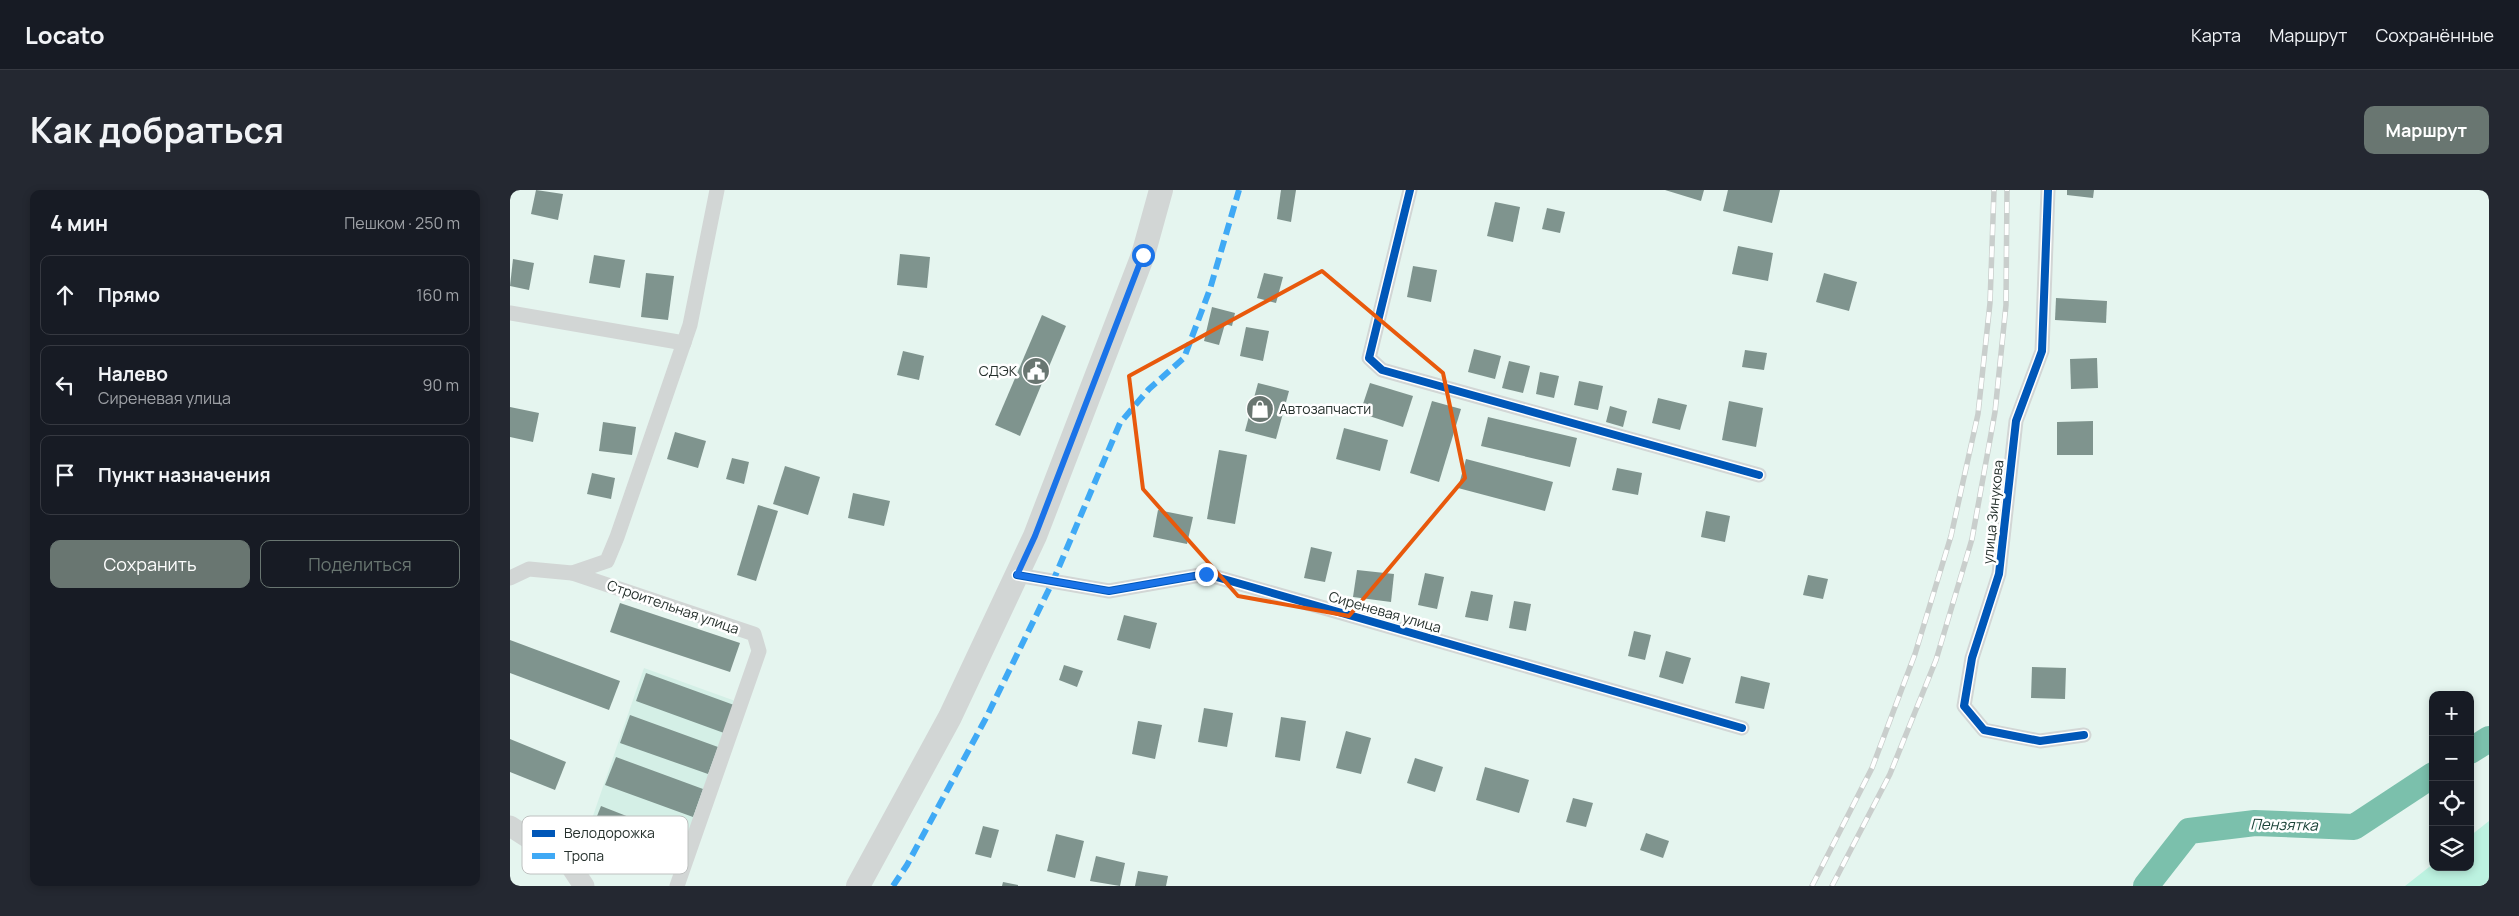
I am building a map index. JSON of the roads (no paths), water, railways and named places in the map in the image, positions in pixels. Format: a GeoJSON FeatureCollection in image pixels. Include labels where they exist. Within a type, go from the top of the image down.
{"type":"FeatureCollection","features":[{"type":"Feature","properties":{"kind":"main road"},"geometry":{"type":"LineString","coordinates":[[858,886],[950,717],[1035,536],[1143,255],[1161,190]]}},
{"type":"Feature","properties":{"kind":"street"},"geometry":{"type":"LineString","coordinates":[[572,573],[607,561],[617,537],[690,325],[717,190]]}},
{"type":"Feature","properties":{"kind":"street"},"geometry":{"type":"LineString","coordinates":[[1410,190],[1369,358],[1382,370],[1759,475]]}},
{"type":"Feature","properties":{"kind":"street","name":"улица Зинукова"},"geometry":{"type":"LineString","coordinates":[[2048,190],[2042,351],[2016,421],[1999,574],[1972,658],[1964,706],[1984,730],[2040,741],[2084,735]]}},
{"type":"Feature","properties":{"kind":"street"},"geometry":{"type":"LineString","coordinates":[[510,313],[684,343]]}},
{"type":"Feature","properties":{"kind":"street","name":"Строительная улица"},"geometry":{"type":"LineString","coordinates":[[510,578],[529,569],[572,573],[754,634],[759,651],[688,852]]}},
{"type":"Feature","properties":{"kind":"street","name":"Сиреневая улица"},"geometry":{"type":"LineString","coordinates":[[1017,575],[1109,591],[1206,574],[1742,728]]}},
{"type":"Feature","properties":{"kind":"street"},"geometry":{"type":"LineString","coordinates":[[510,826],[522,834]]}},
{"type":"Feature","properties":{"kind":"street"},"geometry":{"type":"LineString","coordinates":[[576,874],[584,886]]}},
{"type":"Feature","properties":{"kind":"street","name":"Строительная улица"},"geometry":{"type":"LineString","coordinates":[[676,886],[680,874]]}},
{"type":"Feature","properties":{"kind":"waterway","name":"Пензятка"},"geometry":{"type":"LineString","coordinates":[[2474,748],[2489,739]]}},
{"type":"Feature","properties":{"kind":"waterway","name":"Пензятка"},"geometry":{"type":"LineString","coordinates":[[2146,886],[2189,831],[2255,823],[2354,827],[2429,778]]}},
{"type":"Feature","properties":{"kind":"railway"},"geometry":{"type":"LineString","coordinates":[[1812,886],[1872,768],[1915,654],[1951,536],[1978,414],[1990,303],[1994,190]]}},
{"type":"Feature","properties":{"kind":"railway"},"geometry":{"type":"LineString","coordinates":[[1832,886],[1890,774],[1936,660],[1972,539],[1995,412],[2006,305],[2007,190]]}},
{"type":"Feature","properties":{"kind":"place","name":"СДЭК"},"geometry":{"type":"Point","coordinates":[1036,371]}},
{"type":"Feature","properties":{"kind":"place","name":"Автозапчасти"},"geometry":{"type":"Point","coordinates":[1260,409]}}]}
